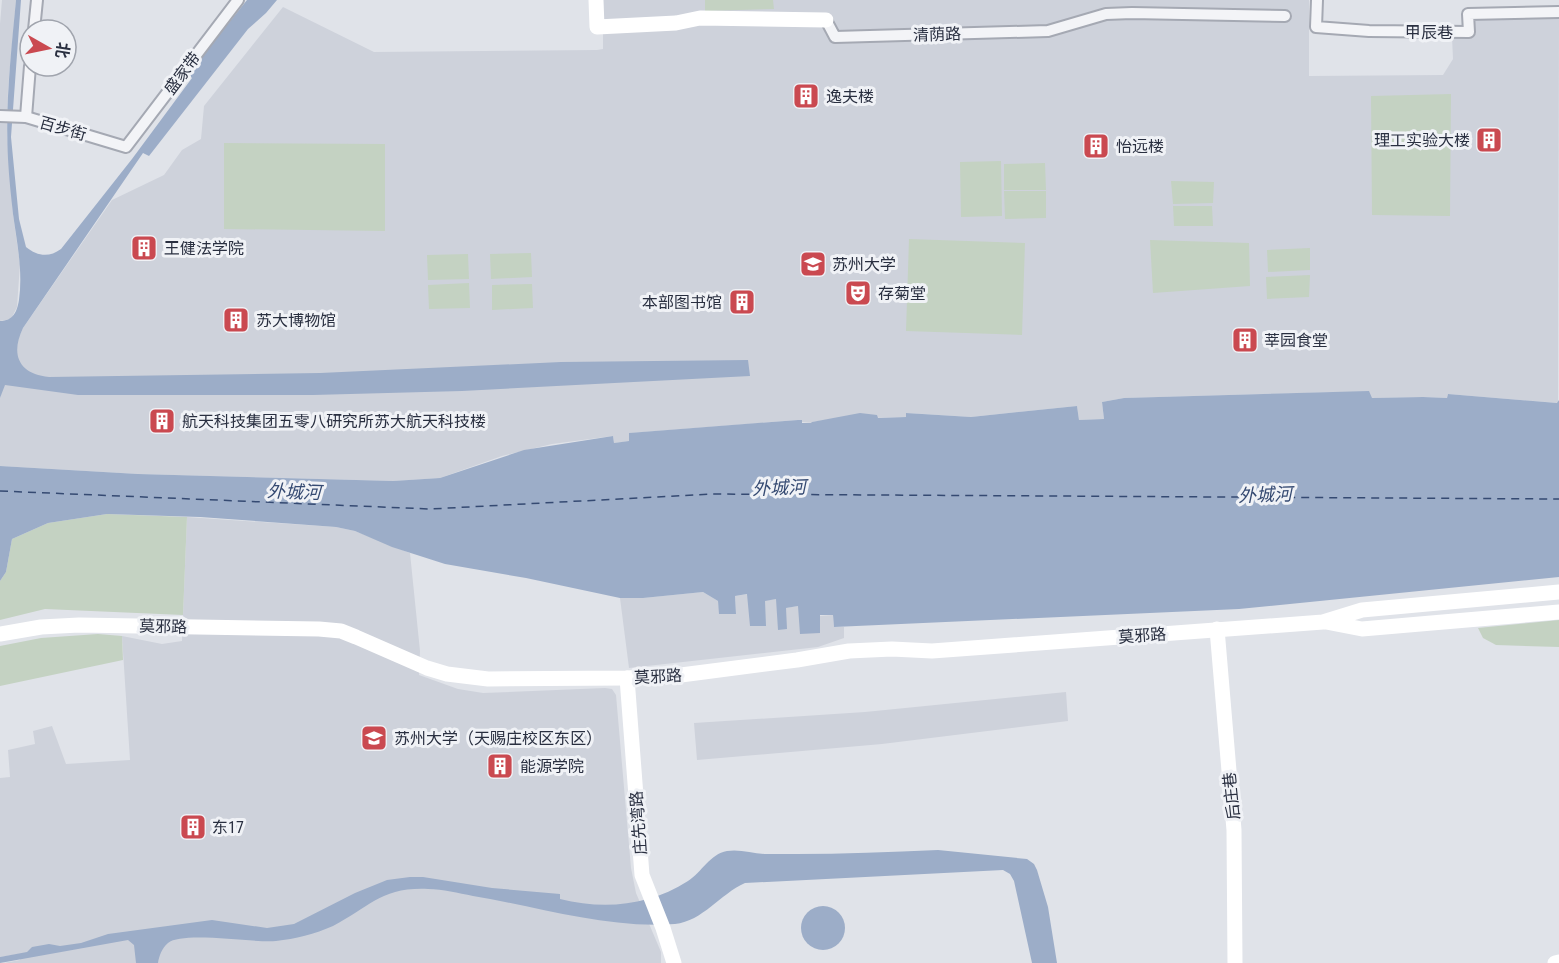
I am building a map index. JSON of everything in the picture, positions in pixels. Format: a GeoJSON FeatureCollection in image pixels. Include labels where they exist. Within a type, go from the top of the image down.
{"type":"FeatureCollection","features":[{"type":"Feature","properties":{"kind":"main road","name":"清荫路"},"geometry":{"type":"LineString","coordinates":[[596,0],[597,27],[676,23],[700,18],[826,20]]}},
{"type":"Feature","properties":{"kind":"main road","name":"莫邪路"},"geometry":{"type":"LineString","coordinates":[[0,634],[68,625],[319,628],[341,631],[427,668],[457,675],[488,679],[627,678],[690,674],[849,651],[892,649],[932,651],[1323,621],[1362,610],[1552,593]]}},
{"type":"Feature","properties":{"kind":"main road","name":"莫邪路"},"geometry":{"type":"LineString","coordinates":[[1323,621],[1362,629],[1551,612]]}},
{"type":"Feature","properties":{"kind":"main road","name":"后庄巷"},"geometry":{"type":"LineString","coordinates":[[1217,629],[1234,830],[1235,963]]}},
{"type":"Feature","properties":{"kind":"main road","name":"庄先湾路"},"geometry":{"type":"LineString","coordinates":[[627,678],[642,875],[674,963]]}},
{"type":"Feature","properties":{"kind":"street"},"geometry":{"type":"LineString","coordinates":[[36,18],[38,0]]}},
{"type":"Feature","properties":{"kind":"street","name":"盛家带"},"geometry":{"type":"LineString","coordinates":[[126,147],[238,0]]}},
{"type":"Feature","properties":{"kind":"street","name":"甲辰巷"},"geometry":{"type":"LineString","coordinates":[[1317,0],[1316,27],[1368,31],[1468,32],[1468,14],[1559,12]]}},
{"type":"Feature","properties":{"kind":"street","name":"清荫路"},"geometry":{"type":"LineString","coordinates":[[826,20],[835,37],[1047,31],[1106,14],[1285,16]]}},
{"type":"Feature","properties":{"kind":"street"},"geometry":{"type":"LineString","coordinates":[[20,117],[28,78]]}},
{"type":"Feature","properties":{"kind":"street","name":"百步街"},"geometry":{"type":"LineString","coordinates":[[1,116],[20,117],[126,147]]}},
{"type":"Feature","properties":{"kind":"shaded area"},"geometry":{"type":"Polygon","coordinates":[[[2,0],[16,0],[8,89],[7,138],[13,214],[20,264],[17,307],[11,319],[0,321],[0,24],[2,0]]]}},
{"type":"Feature","properties":{"kind":"shaded area","name":"苏州大学"},"geometry":{"type":"Polygon","coordinates":[[[603,0],[1309,0],[1309,76],[1443,75],[1453,59],[1452,37],[1471,36],[1470,19],[1559,18],[1558,403],[1448,394],[1447,398],[1372,398],[1337,392],[1124,398],[1102,402],[1104,419],[1079,420],[1077,406],[971,417],[907,413],[906,417],[833,419],[812,423],[798,420],[630,433],[630,441],[614,443],[613,436],[552,444],[502,456],[440,478],[393,481],[138,474],[0,466],[0,398],[15,345],[23,328],[112,200],[164,175],[182,150],[201,139],[204,106],[283,7],[374,52],[597,50],[603,49],[603,0]]]}},
{"type":"Feature","properties":{"kind":"shaded area","name":"苏州大学（天赐庄校区东区）"},"geometry":{"type":"Polygon","coordinates":[[[187,517],[336,527],[355,531],[410,553],[420,651],[419,675],[458,689],[483,693],[612,689],[616,695],[631,868],[636,893],[661,952],[661,963],[4,963],[20,960],[19,954],[0,957],[0,778],[10,777],[8,750],[35,744],[33,731],[52,726],[66,764],[130,760],[122,636],[162,644],[182,641],[187,517]]]}},
{"type":"Feature","properties":{"kind":"shaded area"},"geometry":{"type":"Polygon","coordinates":[[[703,592],[718,601],[720,614],[736,614],[735,596],[748,594],[751,626],[765,600],[776,599],[785,608],[798,606],[819,616],[833,615],[834,627],[844,627],[844,638],[818,647],[629,668],[620,598],[703,592]]]}},
{"type":"Feature","properties":{"kind":"shaded area"},"geometry":{"type":"Polygon","coordinates":[[[1066,692],[1068,721],[882,744],[697,760],[694,723],[865,712],[1066,692]]]}},
{"type":"Feature","properties":{"kind":"green space"},"geometry":{"type":"Polygon","coordinates":[[[705,0],[773,0],[774,9],[705,11],[705,0]]]}},
{"type":"Feature","properties":{"kind":"green space"},"geometry":{"type":"Polygon","coordinates":[[[1451,94],[1450,216],[1372,215],[1371,96],[1451,94]]]}},
{"type":"Feature","properties":{"kind":"green space"},"geometry":{"type":"Polygon","coordinates":[[[224,143],[385,144],[385,231],[224,229],[224,143]]]}},
{"type":"Feature","properties":{"kind":"green space"},"geometry":{"type":"Polygon","coordinates":[[[1001,161],[1002,216],[961,217],[960,162],[1001,161]]]}},
{"type":"Feature","properties":{"kind":"green space"},"geometry":{"type":"Polygon","coordinates":[[[1045,163],[1046,190],[1004,190],[1004,164],[1045,163]]]}},
{"type":"Feature","properties":{"kind":"green space"},"geometry":{"type":"Polygon","coordinates":[[[1171,181],[1214,182],[1213,203],[1173,204],[1171,181]]]}},
{"type":"Feature","properties":{"kind":"green space"},"geometry":{"type":"Polygon","coordinates":[[[1004,191],[1046,191],[1046,218],[1005,219],[1004,191]]]}},
{"type":"Feature","properties":{"kind":"green space"},"geometry":{"type":"Polygon","coordinates":[[[1173,206],[1212,206],[1213,226],[1174,226],[1173,206]]]}},
{"type":"Feature","properties":{"kind":"green space"},"geometry":{"type":"Polygon","coordinates":[[[909,239],[1025,243],[1022,335],[906,331],[909,239]]]}},
{"type":"Feature","properties":{"kind":"green space"},"geometry":{"type":"Polygon","coordinates":[[[1150,240],[1249,243],[1250,286],[1153,293],[1150,240]]]}},
{"type":"Feature","properties":{"kind":"green space"},"geometry":{"type":"Polygon","coordinates":[[[1310,248],[1310,270],[1268,272],[1267,250],[1310,248]]]}},
{"type":"Feature","properties":{"kind":"green space"},"geometry":{"type":"Polygon","coordinates":[[[531,253],[532,277],[491,279],[490,254],[531,253]]]}},
{"type":"Feature","properties":{"kind":"green space"},"geometry":{"type":"Polygon","coordinates":[[[468,254],[469,279],[428,280],[427,255],[468,254]]]}},
{"type":"Feature","properties":{"kind":"green space"},"geometry":{"type":"Polygon","coordinates":[[[1310,275],[1309,297],[1267,299],[1266,277],[1310,275]]]}},
{"type":"Feature","properties":{"kind":"green space"},"geometry":{"type":"Polygon","coordinates":[[[469,283],[470,308],[429,309],[428,285],[469,283]]]}},
{"type":"Feature","properties":{"kind":"green space"},"geometry":{"type":"Polygon","coordinates":[[[532,284],[533,308],[492,310],[492,285],[532,284]]]}},
{"type":"Feature","properties":{"kind":"green space"},"geometry":{"type":"Polygon","coordinates":[[[107,514],[187,517],[183,615],[45,609],[0,620],[0,581],[6,572],[12,539],[48,523],[107,514]]]}},
{"type":"Feature","properties":{"kind":"green space"},"geometry":{"type":"Polygon","coordinates":[[[1559,620],[1559,647],[1496,645],[1483,638],[1478,628],[1559,620]]]}},
{"type":"Feature","properties":{"kind":"green space"},"geometry":{"type":"Polygon","coordinates":[[[98,634],[122,636],[123,660],[0,686],[0,646],[41,638],[98,634]]]}},
{"type":"Feature","properties":{"kind":"water"},"geometry":{"type":"Polygon","coordinates":[[[16,0],[21,0],[11,137],[19,219],[26,247],[43,255],[52,254],[61,249],[132,159],[192,78],[188,74],[247,0],[277,0],[248,29],[149,156],[143,153],[23,328],[17,347],[18,355],[24,367],[30,372],[49,377],[320,373],[561,362],[748,360],[750,376],[462,391],[313,395],[78,395],[5,385],[0,398],[0,321],[8,319],[16,312],[20,289],[20,268],[8,166],[9,80],[16,0]]]}},
{"type":"Feature","properties":{"kind":"water","name":"外城河"},"geometry":{"type":"Polygon","coordinates":[[[1369,391],[1372,398],[1447,398],[1448,394],[1557,403],[1559,400],[1559,577],[1239,609],[834,627],[833,615],[820,615],[820,633],[800,634],[798,606],[786,608],[787,629],[778,630],[776,599],[765,601],[766,626],[750,626],[747,594],[735,596],[736,614],[719,614],[718,601],[703,592],[620,598],[445,564],[392,547],[355,531],[336,527],[200,517],[107,514],[48,523],[12,539],[6,572],[0,581],[0,466],[138,474],[393,481],[440,478],[524,450],[613,436],[614,443],[629,441],[629,433],[798,420],[802,420],[802,423],[811,423],[860,413],[877,415],[878,418],[906,417],[906,413],[971,417],[1077,406],[1079,420],[1104,419],[1102,402],[1124,398],[1369,391]]]}},
{"type":"Feature","properties":{"kind":"water"},"geometry":{"type":"Polygon","coordinates":[[[938,850],[1027,859],[1034,864],[1048,907],[1057,963],[1032,963],[1014,881],[1010,874],[1003,870],[745,883],[703,913],[685,922],[650,925],[574,916],[445,890],[412,889],[387,895],[333,926],[298,937],[276,941],[202,938],[176,940],[164,947],[158,963],[136,963],[134,945],[128,940],[0,963],[0,957],[27,952],[32,947],[81,943],[108,934],[212,920],[267,928],[294,924],[355,893],[387,880],[410,877],[560,894],[560,899],[610,905],[642,901],[658,896],[688,881],[711,859],[727,851],[796,854],[938,850]]]}},
{"type":"Feature","properties":{"kind":"water"},"geometry":{"type":"Polygon","coordinates":[[[823,906],[838,913],[845,928],[838,943],[823,950],[808,943],[801,928],[808,913],[823,906]]]}},
{"type":"Feature","properties":{"kind":"ferry route"},"geometry":{"type":"LineString","coordinates":[[0,491],[430,509],[712,494],[1559,499]]}},
{"type":"Feature","properties":{"kind":"place","name":"逸夫楼"},"geometry":{"type":"Point","coordinates":[806,96]}},
{"type":"Feature","properties":{"kind":"place","name":"理工实验大楼"},"geometry":{"type":"Point","coordinates":[1489,140]}},
{"type":"Feature","properties":{"kind":"place","name":"怡远楼"},"geometry":{"type":"Point","coordinates":[1096,146]}},
{"type":"Feature","properties":{"kind":"place","name":"王健法学院"},"geometry":{"type":"Point","coordinates":[144,248]}},
{"type":"Feature","properties":{"kind":"place","name":"苏州大学"},"geometry":{"type":"Point","coordinates":[813,264]}},
{"type":"Feature","properties":{"kind":"place","name":"存菊堂"},"geometry":{"type":"Point","coordinates":[858,293]}},
{"type":"Feature","properties":{"kind":"place","name":"本部图书馆"},"geometry":{"type":"Point","coordinates":[742,302]}},
{"type":"Feature","properties":{"kind":"place","name":"苏大博物馆"},"geometry":{"type":"Point","coordinates":[236,320]}},
{"type":"Feature","properties":{"kind":"place","name":"莘园食堂"},"geometry":{"type":"Point","coordinates":[1245,340]}},
{"type":"Feature","properties":{"kind":"place","name":"航天科技集团五零八研究所苏大航天科技楼"},"geometry":{"type":"Point","coordinates":[162,421]}},
{"type":"Feature","properties":{"kind":"place","name":"苏州大学（天赐庄校区东区）"},"geometry":{"type":"Point","coordinates":[374,738]}},
{"type":"Feature","properties":{"kind":"place","name":"能源学院"},"geometry":{"type":"Point","coordinates":[500,766]}},
{"type":"Feature","properties":{"kind":"place","name":"东17"},"geometry":{"type":"Point","coordinates":[193,827]}}]}
